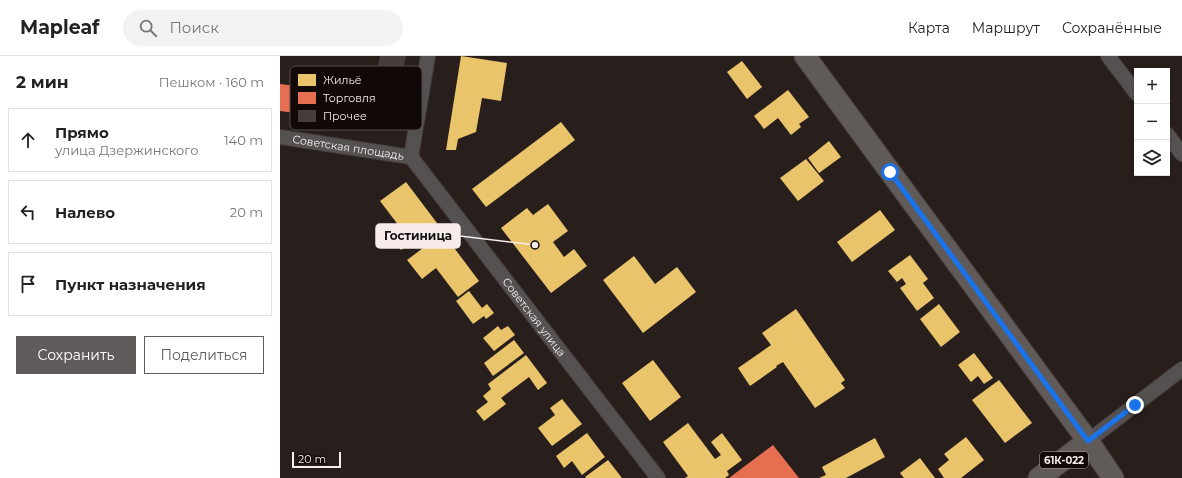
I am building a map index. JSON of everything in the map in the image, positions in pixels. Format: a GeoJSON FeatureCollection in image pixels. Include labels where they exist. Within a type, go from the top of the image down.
{"type":"FeatureCollection","features":[{"type":"Feature","properties":{"kind":"main road"},"geometry":{"type":"LineString","coordinates":[[805,56],[1114,478]]}},
{"type":"Feature","properties":{"kind":"main road","name":"61К-022"},"geometry":{"type":"LineString","coordinates":[[1040,478],[1088,441]]}},
{"type":"Feature","properties":{"kind":"street","name":"Советская площадь"},"geometry":{"type":"LineString","coordinates":[[422,92],[428,56]]}},
{"type":"Feature","properties":{"kind":"street"},"geometry":{"type":"LineString","coordinates":[[1108,56],[1134,90]]}},
{"type":"Feature","properties":{"kind":"street","name":"Советская площадь"},"geometry":{"type":"LineString","coordinates":[[280,137],[411,157],[416,130]]}},
{"type":"Feature","properties":{"kind":"street"},"geometry":{"type":"LineString","coordinates":[[1170,138],[1182,154]]}},
{"type":"Feature","properties":{"kind":"street","name":"Советская улица"},"geometry":{"type":"LineString","coordinates":[[411,157],[658,478]]}},
{"type":"Feature","properties":{"kind":"street"},"geometry":{"type":"LineString","coordinates":[[1088,441],[1182,369]]}},
{"type":"Feature","properties":{"kind":"building: Жильё"},"geometry":{"type":"Polygon","coordinates":[[[461,56],[507,63],[501,101],[482,98],[476,132],[458,139],[456,150],[446,150],[461,56]]]}},
{"type":"Feature","properties":{"kind":"building: Жильё"},"geometry":{"type":"Polygon","coordinates":[[[742,61],[762,87],[747,99],[727,72],[742,61]]]}},
{"type":"Feature","properties":{"kind":"building: Жильё"},"geometry":{"type":"Polygon","coordinates":[[[788,90],[809,117],[799,124],[801,127],[791,135],[778,118],[764,129],[754,116],[788,90]]]}},
{"type":"Feature","properties":{"kind":"building: Жильё"},"geometry":{"type":"Polygon","coordinates":[[[561,122],[575,140],[486,207],[472,189],[561,122]]]}},
{"type":"Feature","properties":{"kind":"building: Жильё"},"geometry":{"type":"Polygon","coordinates":[[[829,141],[841,157],[819,173],[808,158],[829,141]]]}},
{"type":"Feature","properties":{"kind":"building: Жильё"},"geometry":{"type":"Polygon","coordinates":[[[806,159],[824,181],[798,201],[780,178],[806,159]]]}},
{"type":"Feature","properties":{"kind":"building: Жильё"},"geometry":{"type":"Polygon","coordinates":[[[406,182],[437,223],[401,250],[389,234],[399,226],[380,201],[406,182]]]}},
{"type":"Feature","properties":{"kind":"building: Жильё"},"geometry":{"type":"Polygon","coordinates":[[[548,204],[568,231],[553,242],[564,257],[574,249],[587,266],[551,293],[501,228],[527,208],[533,215],[548,204]]]}},
{"type":"Feature","properties":{"kind":"building: Жильё"},"geometry":{"type":"Polygon","coordinates":[[[880,210],[895,230],[852,262],[837,242],[880,210]]]}},
{"type":"Feature","properties":{"kind":"building: Жильё"},"geometry":{"type":"Polygon","coordinates":[[[443,233],[479,281],[458,297],[436,268],[422,279],[407,260],[443,233]]]}},
{"type":"Feature","properties":{"kind":"building: Жильё"},"geometry":{"type":"Polygon","coordinates":[[[910,255],[928,279],[923,283],[934,298],[917,311],[900,288],[906,284],[902,278],[897,282],[888,271],[910,255]]]}},
{"type":"Feature","properties":{"kind":"building: Жильё"},"geometry":{"type":"Polygon","coordinates":[[[634,256],[655,284],[677,267],[696,292],[643,333],[603,280],[634,256]]]}},
{"type":"Feature","properties":{"kind":"building: Жильё"},"geometry":{"type":"Polygon","coordinates":[[[469,291],[482,308],[487,304],[494,313],[486,319],[484,316],[473,324],[456,301],[469,291]]]}},
{"type":"Feature","properties":{"kind":"building: Жильё"},"geometry":{"type":"Polygon","coordinates":[[[939,304],[960,332],[941,347],[920,319],[939,304]]]}},
{"type":"Feature","properties":{"kind":"building: Жильё"},"geometry":{"type":"Polygon","coordinates":[[[796,309],[845,380],[841,383],[845,388],[815,408],[783,362],[750,386],[738,368],[771,345],[762,333],[796,309]]]}},
{"type":"Feature","properties":{"kind":"building: Жильё"},"geometry":{"type":"Polygon","coordinates":[[[498,326],[501,330],[508,326],[515,335],[494,351],[483,338],[498,326]]]}},
{"type":"Feature","properties":{"kind":"building: Жильё"},"geometry":{"type":"Polygon","coordinates":[[[514,340],[524,353],[493,376],[484,363],[514,340]]]}},
{"type":"Feature","properties":{"kind":"building: Жильё"},"geometry":{"type":"Polygon","coordinates":[[[974,353],[993,378],[984,384],[978,376],[971,382],[958,365],[974,353]]]}},
{"type":"Feature","properties":{"kind":"building: Жильё"},"geometry":{"type":"Polygon","coordinates":[[[526,355],[547,383],[538,390],[529,377],[501,398],[506,404],[484,421],[476,411],[488,402],[483,396],[491,389],[488,384],[526,355]]]}},
{"type":"Feature","properties":{"kind":"building: Жильё"},"geometry":{"type":"Polygon","coordinates":[[[653,360],[681,397],[650,421],[622,383],[653,360]]]}},
{"type":"Feature","properties":{"kind":"building: Жильё"},"geometry":{"type":"Polygon","coordinates":[[[999,380],[1032,423],[1005,443],[972,400],[999,380]]]}},
{"type":"Feature","properties":{"kind":"building: Жильё"},"geometry":{"type":"Polygon","coordinates":[[[562,399],[582,424],[552,446],[538,428],[555,415],[550,408],[562,399]]]}},
{"type":"Feature","properties":{"kind":"building: Жильё"},"geometry":{"type":"Polygon","coordinates":[[[688,423],[715,459],[721,455],[711,442],[722,433],[742,460],[727,471],[729,475],[725,478],[685,478],[688,476],[663,442],[688,423]]]}},
{"type":"Feature","properties":{"kind":"building: Жильё"},"geometry":{"type":"Polygon","coordinates":[[[587,433],[605,457],[582,475],[572,461],[564,468],[556,456],[587,433]]]}},
{"type":"Feature","properties":{"kind":"building: Жильё"},"geometry":{"type":"Polygon","coordinates":[[[966,437],[984,460],[961,478],[944,478],[938,469],[949,460],[944,454],[966,437]]]}},
{"type":"Feature","properties":{"kind":"building: Жильё"},"geometry":{"type":"Polygon","coordinates":[[[875,438],[885,457],[846,478],[819,478],[826,475],[822,467],[875,438]]]}},
{"type":"Feature","properties":{"kind":"building: Жильё"},"geometry":{"type":"Polygon","coordinates":[[[920,458],[935,478],[904,478],[900,473],[920,458]]]}},
{"type":"Feature","properties":{"kind":"building: Жильё"},"geometry":{"type":"Polygon","coordinates":[[[608,460],[622,478],[585,477],[608,460]]]}},
{"type":"Feature","properties":{"kind":"building: Торговля"},"geometry":{"type":"Polygon","coordinates":[[[280,84],[290,85],[290,112],[280,111],[280,84]]]}},
{"type":"Feature","properties":{"kind":"building: Торговля"},"geometry":{"type":"Polygon","coordinates":[[[773,445],[799,478],[729,478],[773,445]]]}},
{"type":"Feature","properties":{"kind":"building: Прочее"},"geometry":{"type":"Polygon","coordinates":[[[380,56],[406,56],[404,66],[378,65],[380,56]]]}},
{"type":"Feature","properties":{"kind":"place","name":"Гостиница"},"geometry":{"type":"Point","coordinates":[535,245]}},
{"type":"Feature","properties":{"kind":"route"},"geometry":{"type":"LineString","coordinates":[[890,172],[1088,441],[1135,405]]}}]}
